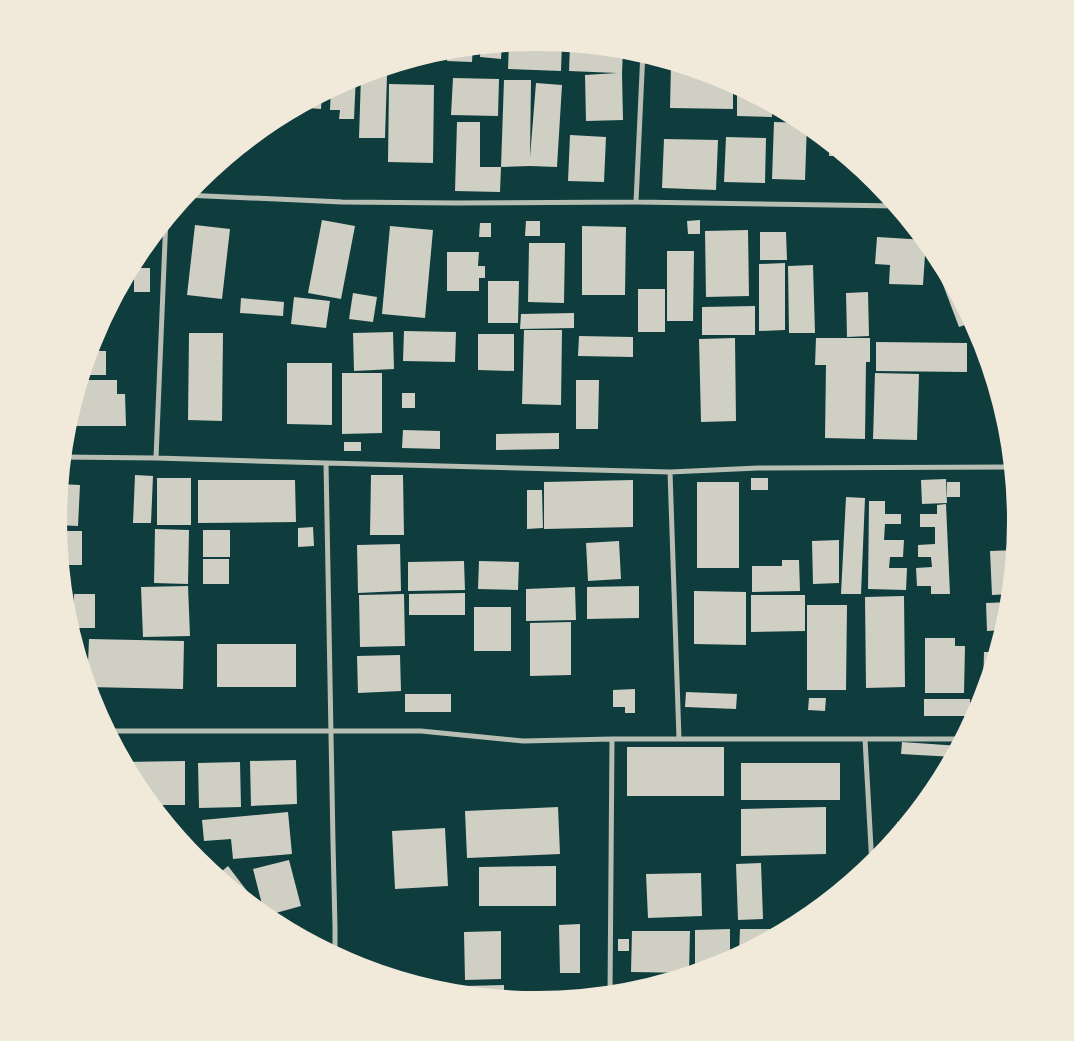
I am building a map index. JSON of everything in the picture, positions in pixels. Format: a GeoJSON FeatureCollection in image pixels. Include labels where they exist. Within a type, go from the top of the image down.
{"type":"FeatureCollection","features":[{"type":"Feature","properties":{"kind":"street"},"geometry":{"type":"LineString","coordinates":[[636,202],[642,60]]}},
{"type":"Feature","properties":{"kind":"street"},"geometry":{"type":"LineString","coordinates":[[194,195],[342,202],[636,202],[890,206]]}},
{"type":"Feature","properties":{"kind":"street"},"geometry":{"type":"LineString","coordinates":[[156,458],[166,229]]}},
{"type":"Feature","properties":{"kind":"street"},"geometry":{"type":"LineString","coordinates":[[68,457],[670,472],[758,468],[1007,467]]}},
{"type":"Feature","properties":{"kind":"street"},"geometry":{"type":"LineString","coordinates":[[326,463],[335,948]]}},
{"type":"Feature","properties":{"kind":"street"},"geometry":{"type":"LineString","coordinates":[[670,472],[679,739]]}},
{"type":"Feature","properties":{"kind":"street"},"geometry":{"type":"LineString","coordinates":[[114,731],[421,731],[523,741],[612,739],[956,739]]}},
{"type":"Feature","properties":{"kind":"street"},"geometry":{"type":"LineString","coordinates":[[610,987],[612,739]]}},
{"type":"Feature","properties":{"kind":"street"},"geometry":{"type":"LineString","coordinates":[[865,739],[871,855]]}},
{"type":"Feature","properties":{"kind":"building"},"geometry":{"type":"Polygon","coordinates":[[[502,49],[501,59],[480,57],[480,51],[502,49]]]}},
{"type":"Feature","properties":{"kind":"building"},"geometry":{"type":"Polygon","coordinates":[[[509,49],[562,49],[561,71],[508,69],[509,49]]]}},
{"type":"Feature","properties":{"kind":"building"},"geometry":{"type":"Polygon","coordinates":[[[570,49],[623,56],[623,120],[586,121],[585,75],[617,73],[569,71],[570,49]]]}},
{"type":"Feature","properties":{"kind":"building"},"geometry":{"type":"Polygon","coordinates":[[[473,52],[472,62],[447,61],[447,57],[473,52]]]}},
{"type":"Feature","properties":{"kind":"building"},"geometry":{"type":"Polygon","coordinates":[[[671,68],[733,90],[733,109],[670,108],[671,68]]]}},
{"type":"Feature","properties":{"kind":"building"},"geometry":{"type":"Polygon","coordinates":[[[380,75],[387,75],[385,138],[359,138],[361,82],[380,75]]]}},
{"type":"Feature","properties":{"kind":"building"},"geometry":{"type":"Polygon","coordinates":[[[453,78],[499,79],[498,116],[451,115],[453,78]]]}},
{"type":"Feature","properties":{"kind":"building"},"geometry":{"type":"Polygon","coordinates":[[[504,80],[531,80],[530,157],[536,83],[562,85],[557,167],[501,167],[504,80]]]}},
{"type":"Feature","properties":{"kind":"building"},"geometry":{"type":"Polygon","coordinates":[[[356,84],[354,119],[339,119],[340,110],[330,110],[331,95],[356,84]]]}},
{"type":"Feature","properties":{"kind":"building"},"geometry":{"type":"Polygon","coordinates":[[[389,84],[434,85],[433,163],[388,162],[389,84]]]}},
{"type":"Feature","properties":{"kind":"building"},"geometry":{"type":"Polygon","coordinates":[[[737,92],[772,110],[772,117],[737,116],[737,92]]]}},
{"type":"Feature","properties":{"kind":"building"},"geometry":{"type":"Polygon","coordinates":[[[322,100],[321,109],[307,108],[322,100]]]}},
{"type":"Feature","properties":{"kind":"building"},"geometry":{"type":"Polygon","coordinates":[[[457,122],[480,122],[480,167],[501,167],[500,192],[455,191],[457,122]]]}},
{"type":"Feature","properties":{"kind":"building"},"geometry":{"type":"Polygon","coordinates":[[[774,122],[793,123],[807,132],[805,180],[772,179],[774,122]]]}},
{"type":"Feature","properties":{"kind":"building"},"geometry":{"type":"Polygon","coordinates":[[[570,135],[606,137],[604,182],[568,181],[570,135]]]}},
{"type":"Feature","properties":{"kind":"building"},"geometry":{"type":"Polygon","coordinates":[[[726,137],[766,138],[765,183],[724,182],[726,137]]]}},
{"type":"Feature","properties":{"kind":"building"},"geometry":{"type":"Polygon","coordinates":[[[664,139],[718,140],[716,190],[662,188],[664,139]]]}},
{"type":"Feature","properties":{"kind":"building"},"geometry":{"type":"Polygon","coordinates":[[[829,149],[838,156],[829,156],[829,149]]]}},
{"type":"Feature","properties":{"kind":"building"},"geometry":{"type":"Polygon","coordinates":[[[322,220],[355,226],[341,299],[308,293],[322,220]]]}},
{"type":"Feature","properties":{"kind":"building"},"geometry":{"type":"Polygon","coordinates":[[[700,220],[700,234],[688,234],[687,221],[700,220]]]}},
{"type":"Feature","properties":{"kind":"building"},"geometry":{"type":"Polygon","coordinates":[[[526,221],[540,221],[540,236],[525,236],[526,221]]]}},
{"type":"Feature","properties":{"kind":"building"},"geometry":{"type":"Polygon","coordinates":[[[480,223],[491,223],[491,237],[479,237],[480,223]]]}},
{"type":"Feature","properties":{"kind":"building"},"geometry":{"type":"Polygon","coordinates":[[[195,225],[230,229],[222,299],[187,295],[195,225]]]}},
{"type":"Feature","properties":{"kind":"building"},"geometry":{"type":"Polygon","coordinates":[[[390,226],[433,230],[425,318],[382,314],[390,226]]]}},
{"type":"Feature","properties":{"kind":"building"},"geometry":{"type":"Polygon","coordinates":[[[582,226],[626,227],[625,295],[582,295],[582,226]]]}},
{"type":"Feature","properties":{"kind":"building"},"geometry":{"type":"Polygon","coordinates":[[[748,230],[749,296],[706,297],[705,231],[748,230]]]}},
{"type":"Feature","properties":{"kind":"building"},"geometry":{"type":"Polygon","coordinates":[[[760,232],[786,232],[787,260],[760,260],[760,232]]]}},
{"type":"Feature","properties":{"kind":"building"},"geometry":{"type":"Polygon","coordinates":[[[877,237],[917,239],[925,251],[923,285],[889,284],[890,265],[875,264],[877,237]]]}},
{"type":"Feature","properties":{"kind":"building"},"geometry":{"type":"Polygon","coordinates":[[[529,243],[565,243],[564,303],[528,302],[529,243]]]}},
{"type":"Feature","properties":{"kind":"building"},"geometry":{"type":"Polygon","coordinates":[[[667,251],[694,251],[693,321],[667,321],[667,251]]]}},
{"type":"Feature","properties":{"kind":"building"},"geometry":{"type":"Polygon","coordinates":[[[447,252],[479,252],[478,266],[485,266],[485,278],[479,278],[479,291],[447,291],[447,252]]]}},
{"type":"Feature","properties":{"kind":"building"},"geometry":{"type":"Polygon","coordinates":[[[785,263],[785,330],[759,331],[759,264],[785,263]]]}},
{"type":"Feature","properties":{"kind":"building"},"geometry":{"type":"Polygon","coordinates":[[[813,265],[815,333],[789,333],[788,266],[813,265]]]}},
{"type":"Feature","properties":{"kind":"building"},"geometry":{"type":"Polygon","coordinates":[[[137,268],[150,268],[150,292],[134,292],[134,273],[137,268]]]}},
{"type":"Feature","properties":{"kind":"building"},"geometry":{"type":"Polygon","coordinates":[[[939,274],[947,284],[967,324],[959,327],[939,274]]]}},
{"type":"Feature","properties":{"kind":"building"},"geometry":{"type":"Polygon","coordinates":[[[488,281],[519,281],[518,323],[488,323],[488,281]]]}},
{"type":"Feature","properties":{"kind":"building"},"geometry":{"type":"Polygon","coordinates":[[[638,289],[665,289],[665,332],[638,332],[638,289]]]}},
{"type":"Feature","properties":{"kind":"building"},"geometry":{"type":"Polygon","coordinates":[[[868,292],[869,336],[847,337],[846,293],[868,292]]]}},
{"type":"Feature","properties":{"kind":"building"},"geometry":{"type":"Polygon","coordinates":[[[353,293],[377,297],[373,322],[349,319],[353,293]]]}},
{"type":"Feature","properties":{"kind":"building"},"geometry":{"type":"Polygon","coordinates":[[[294,297],[330,301],[326,328],[291,324],[294,297]]]}},
{"type":"Feature","properties":{"kind":"building"},"geometry":{"type":"Polygon","coordinates":[[[241,298],[284,302],[283,316],[240,313],[241,298]]]}},
{"type":"Feature","properties":{"kind":"building"},"geometry":{"type":"Polygon","coordinates":[[[755,306],[755,335],[702,335],[702,307],[755,306]]]}},
{"type":"Feature","properties":{"kind":"building"},"geometry":{"type":"Polygon","coordinates":[[[574,313],[574,328],[520,329],[521,314],[574,313]]]}},
{"type":"Feature","properties":{"kind":"building"},"geometry":{"type":"Polygon","coordinates":[[[524,330],[562,330],[561,405],[522,404],[524,330]]]}},
{"type":"Feature","properties":{"kind":"building"},"geometry":{"type":"Polygon","coordinates":[[[404,331],[456,332],[455,362],[403,361],[404,331]]]}},
{"type":"Feature","properties":{"kind":"building"},"geometry":{"type":"Polygon","coordinates":[[[393,332],[394,369],[354,371],[353,333],[393,332]]]}},
{"type":"Feature","properties":{"kind":"building"},"geometry":{"type":"Polygon","coordinates":[[[189,333],[223,333],[222,421],[188,420],[189,333]]]}},
{"type":"Feature","properties":{"kind":"building"},"geometry":{"type":"Polygon","coordinates":[[[478,334],[514,334],[514,371],[478,370],[478,334]]]}},
{"type":"Feature","properties":{"kind":"building"},"geometry":{"type":"Polygon","coordinates":[[[579,336],[633,337],[633,357],[578,356],[579,336]]]}},
{"type":"Feature","properties":{"kind":"building"},"geometry":{"type":"Polygon","coordinates":[[[735,338],[736,421],[701,422],[699,339],[735,338]]]}},
{"type":"Feature","properties":{"kind":"building"},"geometry":{"type":"Polygon","coordinates":[[[816,338],[870,338],[870,362],[866,362],[865,439],[825,438],[826,365],[815,365],[816,338]]]}},
{"type":"Feature","properties":{"kind":"building"},"geometry":{"type":"Polygon","coordinates":[[[876,342],[967,343],[967,372],[876,371],[876,342]]]}},
{"type":"Feature","properties":{"kind":"building"},"geometry":{"type":"Polygon","coordinates":[[[95,351],[106,351],[106,375],[87,375],[95,351]]]}},
{"type":"Feature","properties":{"kind":"building"},"geometry":{"type":"Polygon","coordinates":[[[287,363],[332,363],[332,425],[287,424],[287,363]]]}},
{"type":"Feature","properties":{"kind":"building"},"geometry":{"type":"Polygon","coordinates":[[[342,373],[382,373],[382,433],[342,434],[342,373]]]}},
{"type":"Feature","properties":{"kind":"building"},"geometry":{"type":"Polygon","coordinates":[[[875,373],[919,374],[917,440],[873,439],[875,373]]]}},
{"type":"Feature","properties":{"kind":"building"},"geometry":{"type":"Polygon","coordinates":[[[85,380],[117,380],[117,394],[125,394],[126,426],[73,426],[85,380]]]}},
{"type":"Feature","properties":{"kind":"building"},"geometry":{"type":"Polygon","coordinates":[[[576,380],[599,380],[598,429],[576,429],[576,380]]]}},
{"type":"Feature","properties":{"kind":"building"},"geometry":{"type":"Polygon","coordinates":[[[402,393],[415,393],[415,408],[402,408],[402,393]]]}},
{"type":"Feature","properties":{"kind":"building"},"geometry":{"type":"Polygon","coordinates":[[[403,430],[440,431],[440,449],[402,448],[403,430]]]}},
{"type":"Feature","properties":{"kind":"building"},"geometry":{"type":"Polygon","coordinates":[[[559,433],[559,449],[496,450],[496,434],[559,433]]]}},
{"type":"Feature","properties":{"kind":"building"},"geometry":{"type":"Polygon","coordinates":[[[344,442],[361,442],[361,451],[344,451],[344,442]]]}},
{"type":"Feature","properties":{"kind":"building"},"geometry":{"type":"Polygon","coordinates":[[[135,475],[153,476],[151,523],[133,523],[135,475]]]}},
{"type":"Feature","properties":{"kind":"building"},"geometry":{"type":"Polygon","coordinates":[[[371,475],[403,475],[404,535],[370,535],[371,475]]]}},
{"type":"Feature","properties":{"kind":"building"},"geometry":{"type":"Polygon","coordinates":[[[157,478],[191,478],[191,525],[157,525],[157,478]]]}},
{"type":"Feature","properties":{"kind":"building"},"geometry":{"type":"Polygon","coordinates":[[[751,478],[768,478],[768,490],[751,490],[751,478]]]}},
{"type":"Feature","properties":{"kind":"building"},"geometry":{"type":"Polygon","coordinates":[[[946,479],[947,503],[922,504],[921,480],[946,479]]]}},
{"type":"Feature","properties":{"kind":"building"},"geometry":{"type":"Polygon","coordinates":[[[198,480],[295,480],[296,522],[198,523],[198,480]]]}},
{"type":"Feature","properties":{"kind":"building"},"geometry":{"type":"Polygon","coordinates":[[[633,480],[633,527],[544,529],[544,482],[633,480]]]}},
{"type":"Feature","properties":{"kind":"building"},"geometry":{"type":"Polygon","coordinates":[[[697,482],[739,482],[739,568],[697,568],[697,482]]]}},
{"type":"Feature","properties":{"kind":"building"},"geometry":{"type":"Polygon","coordinates":[[[947,482],[960,482],[960,497],[947,497],[947,482]]]}},
{"type":"Feature","properties":{"kind":"building"},"geometry":{"type":"Polygon","coordinates":[[[66,484],[80,485],[78,526],[64,525],[66,484]]]}},
{"type":"Feature","properties":{"kind":"building"},"geometry":{"type":"Polygon","coordinates":[[[527,490],[542,490],[543,528],[527,529],[527,490]]]}},
{"type":"Feature","properties":{"kind":"building"},"geometry":{"type":"Polygon","coordinates":[[[846,497],[865,498],[861,594],[841,594],[846,497]]]}},
{"type":"Feature","properties":{"kind":"building"},"geometry":{"type":"Polygon","coordinates":[[[869,501],[885,501],[885,514],[901,514],[901,524],[885,524],[884,540],[904,540],[903,557],[890,557],[889,568],[907,568],[906,590],[868,589],[869,501]]]}},
{"type":"Feature","properties":{"kind":"building"},"geometry":{"type":"Polygon","coordinates":[[[946,504],[950,594],[931,594],[931,586],[917,586],[916,568],[932,567],[931,557],[918,557],[918,545],[935,544],[935,527],[920,527],[920,514],[937,514],[937,505],[946,504]]]}},
{"type":"Feature","properties":{"kind":"building"},"geometry":{"type":"Polygon","coordinates":[[[313,527],[314,546],[298,547],[298,528],[313,527]]]}},
{"type":"Feature","properties":{"kind":"building"},"geometry":{"type":"Polygon","coordinates":[[[155,529],[189,530],[188,584],[154,583],[155,529]]]}},
{"type":"Feature","properties":{"kind":"building"},"geometry":{"type":"Polygon","coordinates":[[[203,530],[230,530],[230,557],[203,557],[203,530]]]}},
{"type":"Feature","properties":{"kind":"building"},"geometry":{"type":"Polygon","coordinates":[[[64,531],[82,531],[82,565],[66,565],[64,531]]]}},
{"type":"Feature","properties":{"kind":"building"},"geometry":{"type":"Polygon","coordinates":[[[839,540],[839,583],[813,584],[812,541],[839,540]]]}},
{"type":"Feature","properties":{"kind":"building"},"geometry":{"type":"Polygon","coordinates":[[[619,541],[621,579],[588,581],[586,543],[619,541]]]}},
{"type":"Feature","properties":{"kind":"building"},"geometry":{"type":"Polygon","coordinates":[[[400,544],[401,591],[358,593],[357,545],[400,544]]]}},
{"type":"Feature","properties":{"kind":"building"},"geometry":{"type":"Polygon","coordinates":[[[1009,550],[1004,594],[992,595],[990,551],[1009,550]]]}},
{"type":"Feature","properties":{"kind":"building"},"geometry":{"type":"Polygon","coordinates":[[[203,559],[229,559],[229,584],[203,584],[203,559]]]}},
{"type":"Feature","properties":{"kind":"building"},"geometry":{"type":"Polygon","coordinates":[[[782,560],[799,560],[800,591],[752,592],[752,566],[782,566],[782,560]]]}},
{"type":"Feature","properties":{"kind":"building"},"geometry":{"type":"Polygon","coordinates":[[[464,561],[465,590],[408,591],[408,562],[464,561]]]}},
{"type":"Feature","properties":{"kind":"building"},"geometry":{"type":"Polygon","coordinates":[[[479,561],[519,562],[518,590],[478,589],[479,561]]]}},
{"type":"Feature","properties":{"kind":"building"},"geometry":{"type":"Polygon","coordinates":[[[188,586],[190,636],[143,637],[141,587],[188,586]]]}},
{"type":"Feature","properties":{"kind":"building"},"geometry":{"type":"Polygon","coordinates":[[[639,586],[639,618],[587,619],[587,587],[639,586]]]}},
{"type":"Feature","properties":{"kind":"building"},"geometry":{"type":"Polygon","coordinates":[[[575,587],[576,620],[526,621],[526,589],[575,587]]]}},
{"type":"Feature","properties":{"kind":"building"},"geometry":{"type":"Polygon","coordinates":[[[694,591],[746,592],[746,645],[694,644],[694,591]]]}},
{"type":"Feature","properties":{"kind":"building"},"geometry":{"type":"Polygon","coordinates":[[[465,593],[465,615],[409,615],[409,594],[465,593]]]}},
{"type":"Feature","properties":{"kind":"building"},"geometry":{"type":"Polygon","coordinates":[[[74,594],[95,594],[95,628],[76,628],[74,617],[74,594]]]}},
{"type":"Feature","properties":{"kind":"building"},"geometry":{"type":"Polygon","coordinates":[[[404,594],[405,646],[360,647],[359,595],[404,594]]]}},
{"type":"Feature","properties":{"kind":"building"},"geometry":{"type":"Polygon","coordinates":[[[751,595],[805,595],[805,631],[751,632],[751,595]]]}},
{"type":"Feature","properties":{"kind":"building"},"geometry":{"type":"Polygon","coordinates":[[[904,596],[905,687],[866,688],[865,597],[904,596]]]}},
{"type":"Feature","properties":{"kind":"building"},"geometry":{"type":"Polygon","coordinates":[[[1003,602],[997,630],[987,631],[986,603],[1003,602]]]}},
{"type":"Feature","properties":{"kind":"building"},"geometry":{"type":"Polygon","coordinates":[[[807,605],[847,605],[846,690],[807,690],[807,605]]]}},
{"type":"Feature","properties":{"kind":"building"},"geometry":{"type":"Polygon","coordinates":[[[474,607],[511,607],[511,651],[474,651],[474,607]]]}},
{"type":"Feature","properties":{"kind":"building"},"geometry":{"type":"Polygon","coordinates":[[[571,622],[571,675],[530,676],[530,623],[571,622]]]}},
{"type":"Feature","properties":{"kind":"building"},"geometry":{"type":"Polygon","coordinates":[[[925,638],[955,638],[955,646],[965,646],[964,693],[925,693],[925,638]]]}},
{"type":"Feature","properties":{"kind":"building"},"geometry":{"type":"Polygon","coordinates":[[[89,639],[184,641],[183,689],[94,687],[88,669],[89,639]]]}},
{"type":"Feature","properties":{"kind":"building"},"geometry":{"type":"Polygon","coordinates":[[[217,644],[296,644],[296,687],[217,687],[217,644]]]}},
{"type":"Feature","properties":{"kind":"building"},"geometry":{"type":"Polygon","coordinates":[[[984,652],[991,652],[985,673],[983,677],[984,652]]]}},
{"type":"Feature","properties":{"kind":"building"},"geometry":{"type":"Polygon","coordinates":[[[400,655],[401,691],[358,693],[357,656],[400,655]]]}},
{"type":"Feature","properties":{"kind":"building"},"geometry":{"type":"Polygon","coordinates":[[[635,689],[635,713],[625,713],[625,707],[613,707],[613,690],[635,689]]]}},
{"type":"Feature","properties":{"kind":"building"},"geometry":{"type":"Polygon","coordinates":[[[686,692],[737,694],[736,709],[685,707],[686,692]]]}},
{"type":"Feature","properties":{"kind":"building"},"geometry":{"type":"Polygon","coordinates":[[[405,694],[451,694],[451,712],[405,712],[405,694]]]}},
{"type":"Feature","properties":{"kind":"building"},"geometry":{"type":"Polygon","coordinates":[[[809,698],[826,698],[825,711],[808,710],[809,698]]]}},
{"type":"Feature","properties":{"kind":"building"},"geometry":{"type":"Polygon","coordinates":[[[924,699],[970,699],[970,711],[968,716],[924,716],[924,699]]]}},
{"type":"Feature","properties":{"kind":"building"},"geometry":{"type":"Polygon","coordinates":[[[902,742],[953,746],[947,757],[901,754],[902,742]]]}},
{"type":"Feature","properties":{"kind":"building"},"geometry":{"type":"Polygon","coordinates":[[[627,747],[724,747],[724,796],[627,796],[627,747]]]}},
{"type":"Feature","properties":{"kind":"building"},"geometry":{"type":"Polygon","coordinates":[[[296,760],[297,804],[251,806],[250,761],[296,760]]]}},
{"type":"Feature","properties":{"kind":"building"},"geometry":{"type":"Polygon","coordinates":[[[185,761],[185,805],[160,805],[130,762],[185,761]]]}},
{"type":"Feature","properties":{"kind":"building"},"geometry":{"type":"Polygon","coordinates":[[[240,762],[241,807],[199,808],[198,763],[240,762]]]}},
{"type":"Feature","properties":{"kind":"building"},"geometry":{"type":"Polygon","coordinates":[[[741,763],[840,763],[840,800],[741,800],[741,763]]]}},
{"type":"Feature","properties":{"kind":"building"},"geometry":{"type":"Polygon","coordinates":[[[558,807],[560,854],[467,858],[465,811],[558,807]]]}},
{"type":"Feature","properties":{"kind":"building"},"geometry":{"type":"Polygon","coordinates":[[[826,807],[826,854],[741,856],[741,809],[826,807]]]}},
{"type":"Feature","properties":{"kind":"building"},"geometry":{"type":"Polygon","coordinates":[[[288,812],[292,854],[233,859],[231,839],[204,841],[202,820],[288,812]]]}},
{"type":"Feature","properties":{"kind":"building"},"geometry":{"type":"Polygon","coordinates":[[[445,828],[448,886],[395,889],[392,831],[445,828]]]}},
{"type":"Feature","properties":{"kind":"building"},"geometry":{"type":"Polygon","coordinates":[[[289,860],[301,906],[273,914],[262,906],[253,869],[289,860]]]}},
{"type":"Feature","properties":{"kind":"building"},"geometry":{"type":"Polygon","coordinates":[[[761,863],[763,919],[738,920],[736,864],[761,863]]]}},
{"type":"Feature","properties":{"kind":"building"},"geometry":{"type":"Polygon","coordinates":[[[228,866],[253,899],[225,876],[221,872],[228,866]]]}},
{"type":"Feature","properties":{"kind":"building"},"geometry":{"type":"Polygon","coordinates":[[[556,866],[556,906],[479,906],[479,867],[556,866]]]}},
{"type":"Feature","properties":{"kind":"building"},"geometry":{"type":"Polygon","coordinates":[[[701,873],[702,916],[648,918],[646,874],[701,873]]]}},
{"type":"Feature","properties":{"kind":"building"},"geometry":{"type":"Polygon","coordinates":[[[580,924],[580,973],[560,973],[559,925],[580,924]]]}},
{"type":"Feature","properties":{"kind":"building"},"geometry":{"type":"Polygon","coordinates":[[[730,929],[730,952],[695,966],[695,930],[730,929]]]}},
{"type":"Feature","properties":{"kind":"building"},"geometry":{"type":"Polygon","coordinates":[[[740,929],[775,929],[746,945],[739,948],[740,929]]]}},
{"type":"Feature","properties":{"kind":"building"},"geometry":{"type":"Polygon","coordinates":[[[501,931],[501,979],[465,980],[464,932],[501,931]]]}},
{"type":"Feature","properties":{"kind":"building"},"geometry":{"type":"Polygon","coordinates":[[[632,931],[690,931],[689,968],[673,973],[631,972],[632,931]]]}},
{"type":"Feature","properties":{"kind":"building"},"geometry":{"type":"Polygon","coordinates":[[[618,939],[629,939],[629,951],[618,951],[618,939]]]}},
{"type":"Feature","properties":{"kind":"building"},"geometry":{"type":"Polygon","coordinates":[[[504,985],[504,992],[475,989],[465,986],[504,985]]]}}]}
